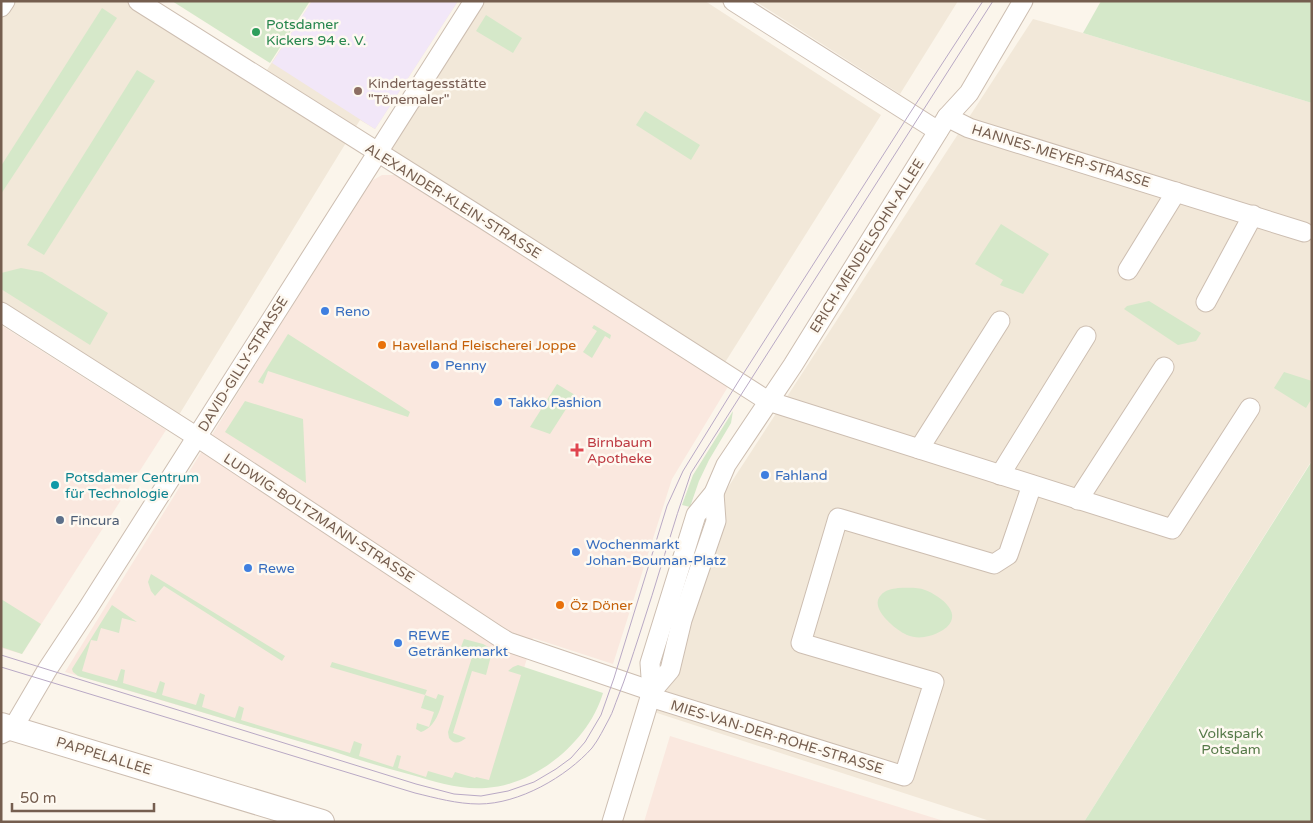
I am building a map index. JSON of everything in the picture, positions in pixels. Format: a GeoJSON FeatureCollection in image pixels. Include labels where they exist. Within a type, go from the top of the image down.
{"type":"FeatureCollection","features":[{"type":"Feature","properties":{"kind":"street"},"geometry":{"type":"LineString","coordinates":[[1,6],[5,1]]}},
{"type":"Feature","properties":{"kind":"street","name":"ALEXANDER-KLEIN-STRASSE"},"geometry":{"type":"LineString","coordinates":[[138,1],[768,401],[1172,529],[1250,408]]}},
{"type":"Feature","properties":{"kind":"street","name":"DAVID-GILLY-STRASSE"},"geometry":{"type":"LineString","coordinates":[[5,729],[88,608],[474,1]]}},
{"type":"Feature","properties":{"kind":"street","name":"HANNES-MEYER-STRASSE"},"geometry":{"type":"LineString","coordinates":[[733,1],[942,124],[969,128],[1304,232]]}},
{"type":"Feature","properties":{"kind":"street","name":"ERICH-MENDELSOHN-ALLEE"},"geometry":{"type":"LineString","coordinates":[[612,822],[651,694],[650,664],[696,515],[714,493],[726,466],[793,365],[942,124],[969,93],[1023,1]]}},
{"type":"Feature","properties":{"kind":"street"},"geometry":{"type":"LineString","coordinates":[[1128,270],[1176,192]]}},
{"type":"Feature","properties":{"kind":"street"},"geometry":{"type":"LineString","coordinates":[[1206,302],[1253,216]]}},
{"type":"Feature","properties":{"kind":"street","name":"LUDWIG-BOLTZMANN-STRASSE"},"geometry":{"type":"LineString","coordinates":[[1,312],[197,437],[508,642],[651,694]]}},
{"type":"Feature","properties":{"kind":"street"},"geometry":{"type":"LineString","coordinates":[[919,449],[1000,321]]}},
{"type":"Feature","properties":{"kind":"street"},"geometry":{"type":"LineString","coordinates":[[1000,475],[1086,336]]}},
{"type":"Feature","properties":{"kind":"street"},"geometry":{"type":"LineString","coordinates":[[1078,500],[1164,367]]}},
{"type":"Feature","properties":{"kind":"street","name":"MIES-VAN-DER-ROHE-STRASSE"},"geometry":{"type":"LineString","coordinates":[[651,694],[904,776],[934,682],[801,642],[838,518],[994,564],[1008,555],[1032,485]]}},
{"type":"Feature","properties":{"kind":"street","name":"PAPPELALLEE"},"geometry":{"type":"LineString","coordinates":[[5,729],[322,822]]}},
{"type":"Feature","properties":{"kind":"shaded area"},"geometry":{"type":"Polygon","coordinates":[[[5,1],[138,1],[261,79],[312,1],[458,1],[375,129],[360,120],[174,423],[1,312],[1,7],[5,1]]]}},
{"type":"Feature","properties":{"kind":"shaded area","name":"Kindertagesstätte \"Tönemaler\""},"geometry":{"type":"Polygon","coordinates":[[[312,1],[458,1],[375,129],[272,63],[312,1]]]}},
{"type":"Feature","properties":{"kind":"shaded area"},"geometry":{"type":"Polygon","coordinates":[[[484,1],[705,1],[881,115],[724,364],[389,149],[484,1]]]}},
{"type":"Feature","properties":{"kind":"shaded area"},"geometry":{"type":"Polygon","coordinates":[[[755,1],[958,1],[900,94],[755,1]]]}},
{"type":"Feature","properties":{"kind":"shaded area"},"geometry":{"type":"Polygon","coordinates":[[[1033,19],[1312,103],[1312,460],[1084,822],[993,822],[654,712],[721,498],[1033,19]]]}},
{"type":"Feature","properties":{"kind":"shaded area"},"geometry":{"type":"Polygon","coordinates":[[[382,175],[398,175],[729,385],[672,479],[613,664],[533,638],[489,786],[429,779],[65,672],[368,183],[382,175]]]}},
{"type":"Feature","properties":{"kind":"shaded area","name":"Potsdamer Centrum für Technologie"},"geometry":{"type":"Polygon","coordinates":[[[1,325],[166,430],[22,654],[1,648],[1,325]]]}},
{"type":"Feature","properties":{"kind":"shaded area"},"geometry":{"type":"Polygon","coordinates":[[[670,736],[947,822],[644,822],[670,736]]]}},
{"type":"Feature","properties":{"kind":"green space","name":"Potsdamer Kickers 94 e. V."},"geometry":{"type":"Polygon","coordinates":[[[172,1],[310,1],[270,63],[172,1]]]}},
{"type":"Feature","properties":{"kind":"green space"},"geometry":{"type":"Polygon","coordinates":[[[1101,1],[1312,1],[1312,103],[1083,33],[1101,1]]]}},
{"type":"Feature","properties":{"kind":"green space"},"geometry":{"type":"Polygon","coordinates":[[[102,8],[117,18],[1,194],[1,166],[102,8]]]}},
{"type":"Feature","properties":{"kind":"green space"},"geometry":{"type":"Polygon","coordinates":[[[486,15],[522,38],[513,53],[476,31],[486,15]]]}},
{"type":"Feature","properties":{"kind":"green space"},"geometry":{"type":"Polygon","coordinates":[[[137,70],[155,81],[44,255],[27,245],[137,70]]]}},
{"type":"Feature","properties":{"kind":"green space"},"geometry":{"type":"Polygon","coordinates":[[[645,111],[700,145],[691,160],[636,125],[645,111]]]}},
{"type":"Feature","properties":{"kind":"green space"},"geometry":{"type":"Polygon","coordinates":[[[1001,224],[1049,254],[1023,294],[1000,285],[1003,280],[975,264],[1001,224]]]}},
{"type":"Feature","properties":{"kind":"green space"},"geometry":{"type":"Polygon","coordinates":[[[21,268],[42,272],[108,313],[90,345],[1,289],[1,273],[21,268]]]}},
{"type":"Feature","properties":{"kind":"green space"},"geometry":{"type":"Polygon","coordinates":[[[1149,301],[1201,333],[1196,341],[1178,345],[1124,309],[1127,306],[1149,301]]]}},
{"type":"Feature","properties":{"kind":"green space"},"geometry":{"type":"Polygon","coordinates":[[[594,325],[611,335],[610,339],[605,336],[592,358],[583,352],[597,331],[592,328],[594,325]]]}},
{"type":"Feature","properties":{"kind":"green space"},"geometry":{"type":"Polygon","coordinates":[[[288,334],[410,412],[408,417],[268,371],[263,384],[258,382],[288,334]]]}},
{"type":"Feature","properties":{"kind":"green space"},"geometry":{"type":"Polygon","coordinates":[[[1284,372],[1312,381],[1312,398],[1306,408],[1274,388],[1284,372]]]}},
{"type":"Feature","properties":{"kind":"green space"},"geometry":{"type":"Polygon","coordinates":[[[557,384],[575,395],[550,434],[530,427],[557,384]]]}},
{"type":"Feature","properties":{"kind":"green space"},"geometry":{"type":"Polygon","coordinates":[[[245,401],[303,419],[306,483],[225,432],[245,401]]]}},
{"type":"Feature","properties":{"kind":"green space"},"geometry":{"type":"Polygon","coordinates":[[[733,411],[731,423],[709,460],[690,507],[682,505],[693,475],[733,411]]]}},
{"type":"Feature","properties":{"kind":"green space","name":"Volkspark Potsdam"},"geometry":{"type":"Polygon","coordinates":[[[1312,461],[1312,822],[1084,822],[1312,461]]]}},
{"type":"Feature","properties":{"kind":"green space"},"geometry":{"type":"Polygon","coordinates":[[[151,574],[285,656],[282,661],[164,586],[155,596],[148,582],[151,574]]]}},
{"type":"Feature","properties":{"kind":"green space"},"geometry":{"type":"Polygon","coordinates":[[[898,588],[922,589],[944,601],[952,612],[949,624],[943,630],[931,636],[921,637],[910,636],[896,628],[881,612],[878,600],[884,592],[898,588]]]}},
{"type":"Feature","properties":{"kind":"green space"},"geometry":{"type":"Polygon","coordinates":[[[1,599],[41,624],[22,654],[1,647],[1,599]]]}},
{"type":"Feature","properties":{"kind":"green space"},"geometry":{"type":"Polygon","coordinates":[[[112,605],[137,622],[122,618],[119,633],[101,628],[97,641],[91,640],[82,671],[117,681],[121,669],[125,670],[123,683],[156,693],[160,681],[165,683],[162,695],[196,705],[200,693],[205,695],[202,707],[235,718],[239,706],[244,708],[241,720],[350,753],[354,741],[362,744],[359,756],[393,767],[397,755],[401,756],[398,768],[426,777],[428,771],[452,778],[455,772],[489,780],[521,675],[508,671],[513,667],[518,665],[603,693],[596,711],[586,728],[558,757],[541,769],[523,779],[505,785],[486,788],[457,787],[382,767],[78,676],[72,669],[112,605]]]}},
{"type":"Feature","properties":{"kind":"green space"},"geometry":{"type":"Polygon","coordinates":[[[464,639],[483,644],[492,649],[492,652],[486,675],[472,671],[453,733],[466,738],[455,742],[449,738],[448,732],[474,651],[461,647],[464,639]]]}},
{"type":"Feature","properties":{"kind":"green space"},"geometry":{"type":"Polygon","coordinates":[[[332,662],[427,690],[425,695],[330,667],[332,662]]]}},
{"type":"Feature","properties":{"kind":"green space"},"geometry":{"type":"Polygon","coordinates":[[[438,694],[444,696],[439,712],[429,727],[434,712],[421,708],[425,695],[436,699],[438,694]]]}},
{"type":"Feature","properties":{"kind":"green space"},"geometry":{"type":"Polygon","coordinates":[[[417,723],[429,727],[421,732],[416,729],[417,723]]]}},
{"type":"Feature","properties":{"kind":"tram line"},"geometry":{"type":"LineString","coordinates":[[1,655],[416,784],[454,794],[481,796],[508,791],[534,782],[556,769],[571,758],[585,742],[601,715],[667,506],[683,471],[738,382],[983,1]]}},
{"type":"Feature","properties":{"kind":"tram line"},"geometry":{"type":"LineString","coordinates":[[1,667],[415,793],[463,803],[494,803],[510,799],[541,787],[569,769],[592,748],[612,714],[646,616],[691,473],[993,1]]}},
{"type":"Feature","properties":{"kind":"place","name":"Potsdamer Kickers 94 e. V."},"geometry":{"type":"Point","coordinates":[256,32]}},
{"type":"Feature","properties":{"kind":"place","name":"Kindertagesstätte \"Tönemaler\""},"geometry":{"type":"Point","coordinates":[358,91]}},
{"type":"Feature","properties":{"kind":"place","name":"Reno"},"geometry":{"type":"Point","coordinates":[325,311]}},
{"type":"Feature","properties":{"kind":"place","name":"Havelland Fleischerei Joppe"},"geometry":{"type":"Point","coordinates":[382,345]}},
{"type":"Feature","properties":{"kind":"place","name":"Penny"},"geometry":{"type":"Point","coordinates":[435,365]}},
{"type":"Feature","properties":{"kind":"place","name":"Takko Fashion"},"geometry":{"type":"Point","coordinates":[498,402]}},
{"type":"Feature","properties":{"kind":"place","name":"Birnbaum Apotheke"},"geometry":{"type":"Point","coordinates":[577,450]}},
{"type":"Feature","properties":{"kind":"place","name":"Fahland"},"geometry":{"type":"Point","coordinates":[765,475]}},
{"type":"Feature","properties":{"kind":"place","name":"Potsdamer Centrum für Technologie"},"geometry":{"type":"Point","coordinates":[55,485]}},
{"type":"Feature","properties":{"kind":"place","name":"Fincura"},"geometry":{"type":"Point","coordinates":[60,520]}},
{"type":"Feature","properties":{"kind":"place","name":"Wochenmarkt Johan-Bouman-Platz"},"geometry":{"type":"Point","coordinates":[576,552]}},
{"type":"Feature","properties":{"kind":"place","name":"Rewe"},"geometry":{"type":"Point","coordinates":[248,568]}},
{"type":"Feature","properties":{"kind":"place","name":"Öz Döner"},"geometry":{"type":"Point","coordinates":[560,605]}},
{"type":"Feature","properties":{"kind":"place","name":"REWE Getränkemarkt"},"geometry":{"type":"Point","coordinates":[398,643]}}]}
